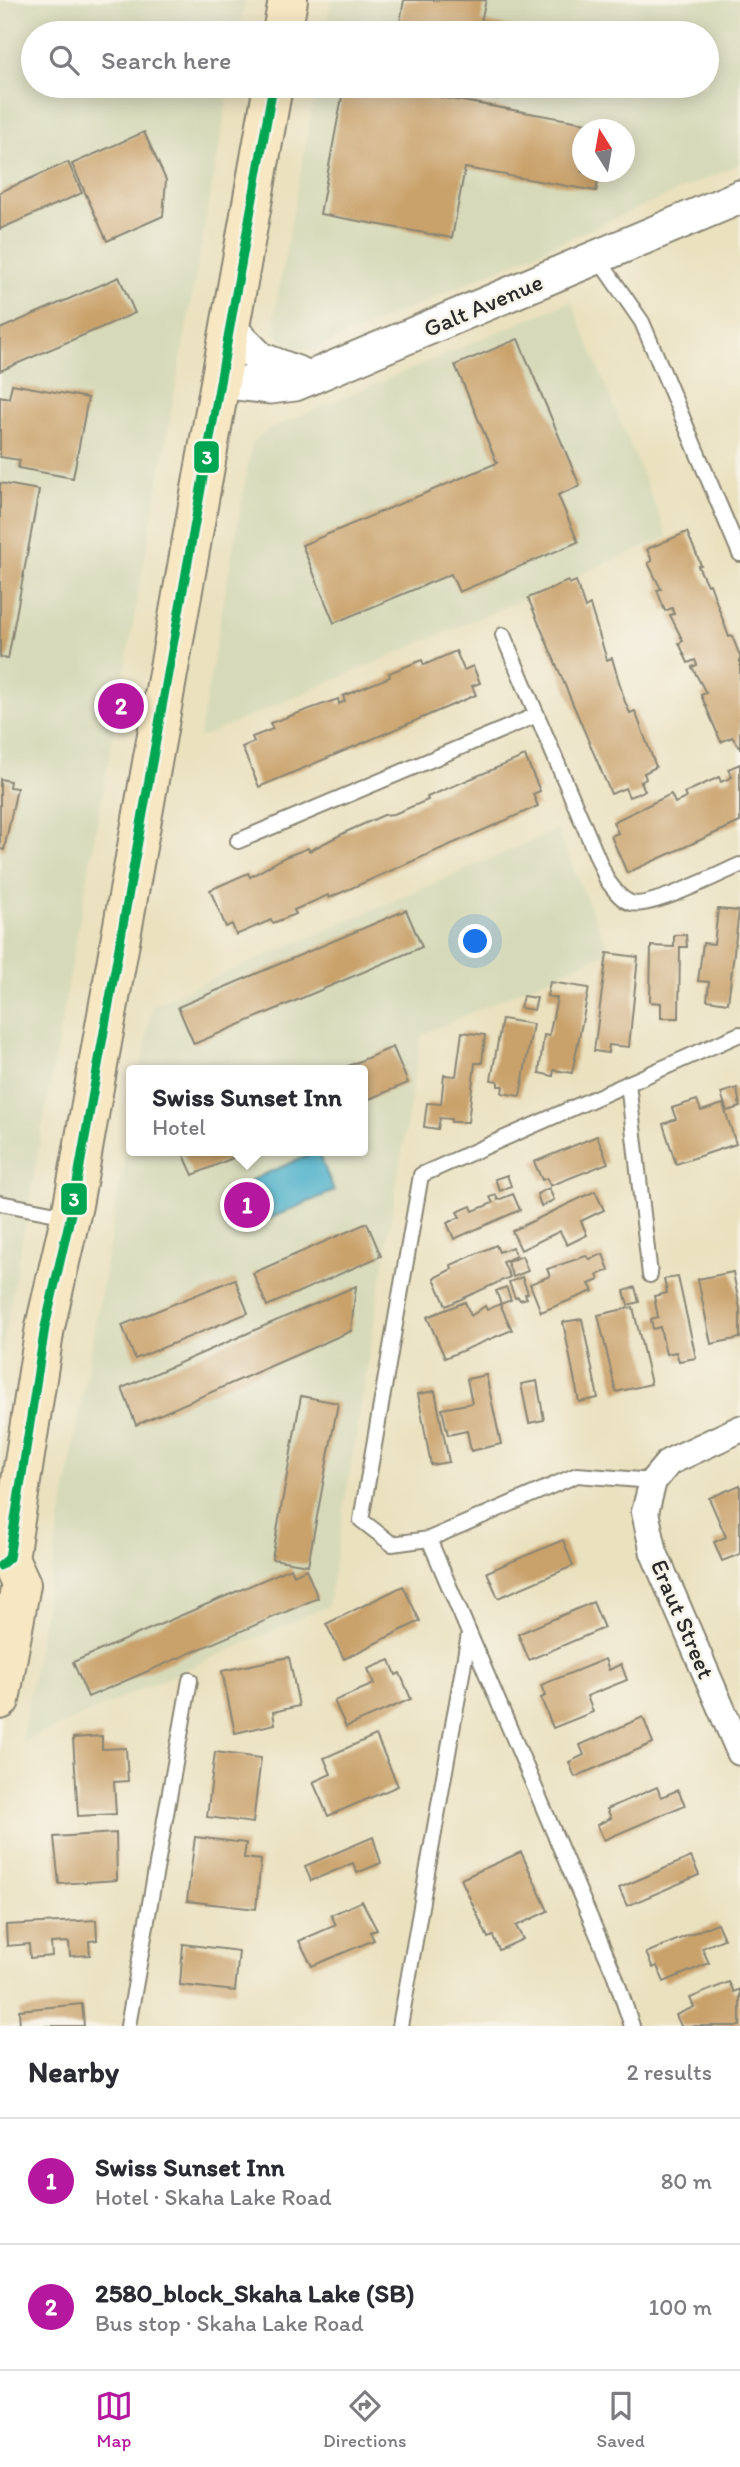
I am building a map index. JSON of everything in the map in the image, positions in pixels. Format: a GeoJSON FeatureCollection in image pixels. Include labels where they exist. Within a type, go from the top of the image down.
{"type":"FeatureCollection","features":[{"type":"Feature","properties":{"kind":"main road"},"geometry":{"type":"LineString","coordinates":[[284,21],[288,0]]}},
{"type":"Feature","properties":{"kind":"main road"},"geometry":{"type":"LineString","coordinates":[[0,1700],[20,1584],[4,1562],[45,1327],[71,1217],[271,98]]}},
{"type":"Feature","properties":{"kind":"street","name":"Galt Avenue"},"geometry":{"type":"LineString","coordinates":[[220,381],[270,387],[310,378],[740,197]]}},
{"type":"Feature","properties":{"kind":"street"},"geometry":{"type":"LineString","coordinates":[[230,329],[260,359],[310,378]]}},
{"type":"Feature","properties":{"kind":"street"},"geometry":{"type":"LineString","coordinates":[[653,1481],[669,1462],[740,1429]]}},
{"type":"Feature","properties":{"kind":"street","name":"Eraut Street"},"geometry":{"type":"LineString","coordinates":[[653,1481],[645,1512],[648,1532],[740,1752]]}},
{"type":"Feature","properties":{"kind":"lane"},"geometry":{"type":"LineString","coordinates":[[597,257],[642,322],[740,554]]}},
{"type":"Feature","properties":{"kind":"lane"},"geometry":{"type":"LineString","coordinates":[[503,635],[607,880],[622,898],[634,904],[652,901],[740,866]]}},
{"type":"Feature","properties":{"kind":"lane"},"geometry":{"type":"LineString","coordinates":[[238,841],[537,715]]}},
{"type":"Feature","properties":{"kind":"lane"},"geometry":{"type":"LineString","coordinates":[[653,1481],[577,1475],[429,1539],[392,1544],[361,1520],[421,1175],[740,1034]]}},
{"type":"Feature","properties":{"kind":"lane"},"geometry":{"type":"LineString","coordinates":[[628,1083],[650,1275]]}},
{"type":"Feature","properties":{"kind":"lane"},"geometry":{"type":"LineString","coordinates":[[0,1203],[71,1217]]}},
{"type":"Feature","properties":{"kind":"lane"},"geometry":{"type":"LineString","coordinates":[[429,1539],[615,1976],[632,2026]]}},
{"type":"Feature","properties":{"kind":"lane"},"geometry":{"type":"LineString","coordinates":[[400,2026],[469,1633]]}},
{"type":"Feature","properties":{"kind":"lane"},"geometry":{"type":"LineString","coordinates":[[128,2026],[190,1680]]}},
{"type":"Feature","properties":{"kind":"shaded area"},"geometry":{"type":"Polygon","coordinates":[[[0,0],[245,0],[241,21],[21,21],[21,98],[228,98],[0,1363],[0,0]]]}},
{"type":"Feature","properties":{"kind":"shaded area"},"geometry":{"type":"Polygon","coordinates":[[[331,0],[740,0],[740,164],[313,350],[292,348],[273,333],[278,329],[274,316],[314,98],[719,98],[719,21],[327,21],[331,0]]]}},
{"type":"Feature","properties":{"kind":"shaded area"},"geometry":{"type":"Polygon","coordinates":[[[571,301],[668,537],[199,738],[252,443],[267,430],[571,301]]]}},
{"type":"Feature","properties":{"kind":"shaded area"},"geometry":{"type":"Polygon","coordinates":[[[557,830],[609,951],[421,1035],[328,1606],[21,1743],[126,1150],[126,1156],[368,1156],[368,1065],[142,1065],[152,1005],[557,830]]]}},
{"type":"Feature","properties":{"kind":"water"},"geometry":{"type":"Polygon","coordinates":[[[306,1156],[320,1156],[334,1191],[266,1220],[251,1180],[306,1156]]]}},
{"type":"Feature","properties":{"kind":"building"},"geometry":{"type":"Polygon","coordinates":[[[404,0],[486,0],[481,21],[400,21],[404,0]]]}},
{"type":"Feature","properties":{"kind":"building"},"geometry":{"type":"Polygon","coordinates":[[[342,98],[446,98],[572,121],[572,182],[598,182],[596,191],[465,168],[452,238],[320,214],[342,98]]]}},
{"type":"Feature","properties":{"kind":"building"},"geometry":{"type":"Polygon","coordinates":[[[144,132],[166,180],[163,216],[107,241],[72,164],[144,132]]]}},
{"type":"Feature","properties":{"kind":"building"},"geometry":{"type":"Polygon","coordinates":[[[68,162],[82,193],[0,229],[0,192],[68,162]]]}},
{"type":"Feature","properties":{"kind":"building"},"geometry":{"type":"Polygon","coordinates":[[[119,277],[135,313],[0,371],[0,329],[119,277]]]}},
{"type":"Feature","properties":{"kind":"building"},"geometry":{"type":"Polygon","coordinates":[[[518,339],[580,486],[558,495],[578,542],[459,592],[451,574],[334,623],[302,545],[497,463],[455,365],[518,339]]]}},
{"type":"Feature","properties":{"kind":"building"},"geometry":{"type":"Polygon","coordinates":[[[12,384],[88,398],[73,478],[18,468],[20,460],[0,457],[0,396],[9,398],[12,384]]]}},
{"type":"Feature","properties":{"kind":"building"},"geometry":{"type":"Polygon","coordinates":[[[0,483],[39,490],[8,659],[0,657],[0,483]]]}},
{"type":"Feature","properties":{"kind":"building"},"geometry":{"type":"Polygon","coordinates":[[[687,532],[701,565],[698,566],[707,585],[710,584],[729,637],[732,636],[740,656],[740,748],[732,737],[721,742],[701,695],[706,693],[692,667],[697,665],[695,660],[688,663],[679,643],[683,641],[670,615],[674,614],[672,608],[665,611],[657,590],[661,589],[648,563],[652,561],[647,549],[687,532]]]}},
{"type":"Feature","properties":{"kind":"building"},"geometry":{"type":"Polygon","coordinates":[[[568,581],[569,584],[576,581],[585,608],[590,605],[607,660],[612,658],[625,702],[630,713],[635,711],[656,767],[644,773],[646,779],[641,782],[645,791],[629,797],[625,788],[611,794],[528,598],[568,581]]]}},
{"type":"Feature","properties":{"kind":"building"},"geometry":{"type":"Polygon","coordinates":[[[456,651],[464,670],[473,666],[480,683],[472,686],[476,695],[259,787],[242,747],[254,742],[252,737],[273,729],[270,723],[338,699],[339,704],[345,701],[343,696],[390,677],[389,673],[422,660],[424,665],[456,651]]]}},
{"type":"Feature","properties":{"kind":"building"},"geometry":{"type":"Polygon","coordinates":[[[525,756],[540,791],[533,794],[538,806],[329,898],[328,895],[294,910],[296,914],[273,923],[271,920],[236,935],[232,924],[226,927],[210,890],[248,873],[250,877],[285,857],[308,848],[309,851],[384,815],[394,814],[428,800],[427,797],[525,756]]]}},
{"type":"Feature","properties":{"kind":"building"},"geometry":{"type":"Polygon","coordinates":[[[740,764],[740,822],[627,873],[611,836],[618,833],[613,822],[671,794],[675,803],[686,798],[684,793],[719,777],[721,782],[732,777],[728,769],[740,764]]]}},
{"type":"Feature","properties":{"kind":"building"},"geometry":{"type":"Polygon","coordinates":[[[0,779],[10,781],[9,787],[17,788],[4,850],[0,849],[0,779]]]}},
{"type":"Feature","properties":{"kind":"building"},"geometry":{"type":"Polygon","coordinates":[[[718,909],[739,911],[728,1003],[707,1000],[709,982],[698,981],[703,943],[714,944],[718,909]]]}},
{"type":"Feature","properties":{"kind":"building"},"geometry":{"type":"Polygon","coordinates":[[[406,910],[422,947],[194,1044],[178,1007],[406,910]]]}},
{"type":"Feature","properties":{"kind":"building"},"geometry":{"type":"Polygon","coordinates":[[[674,935],[686,935],[687,947],[680,947],[679,1018],[661,1018],[661,1003],[650,1002],[651,946],[674,947],[674,935]]]}},
{"type":"Feature","properties":{"kind":"building"},"geometry":{"type":"Polygon","coordinates":[[[607,953],[638,957],[629,1047],[609,1045],[608,1053],[594,1051],[607,953]]]}},
{"type":"Feature","properties":{"kind":"building"},"geometry":{"type":"Polygon","coordinates":[[[550,982],[589,988],[572,1073],[554,1070],[553,1076],[539,1073],[544,1035],[549,1036],[557,998],[547,996],[550,982]]]}},
{"type":"Feature","properties":{"kind":"building"},"geometry":{"type":"Polygon","coordinates":[[[523,996],[537,998],[534,1010],[520,1008],[523,996]]]}},
{"type":"Feature","properties":{"kind":"building"},"geometry":{"type":"Polygon","coordinates":[[[502,1019],[533,1024],[520,1096],[502,1093],[503,1086],[498,1086],[498,1081],[491,1080],[502,1019]]]}},
{"type":"Feature","properties":{"kind":"building"},"geometry":{"type":"Polygon","coordinates":[[[462,1032],[485,1035],[482,1063],[475,1063],[468,1122],[451,1122],[451,1119],[440,1118],[438,1129],[424,1127],[427,1103],[441,1104],[444,1075],[456,1076],[462,1032]]]}},
{"type":"Feature","properties":{"kind":"building"},"geometry":{"type":"Polygon","coordinates":[[[393,1047],[408,1083],[368,1100],[368,1065],[351,1065],[393,1047]]]}},
{"type":"Feature","properties":{"kind":"building"},"geometry":{"type":"Polygon","coordinates":[[[737,1088],[740,1107],[727,1111],[721,1093],[737,1088]]]}},
{"type":"Feature","properties":{"kind":"building"},"geometry":{"type":"Polygon","coordinates":[[[697,1100],[701,1111],[723,1104],[736,1144],[676,1164],[663,1124],[676,1119],[672,1108],[697,1100]]]}},
{"type":"Feature","properties":{"kind":"building"},"geometry":{"type":"Polygon","coordinates":[[[597,1136],[608,1163],[550,1186],[547,1178],[542,1180],[534,1162],[597,1136]]]}},
{"type":"Feature","properties":{"kind":"building"},"geometry":{"type":"Polygon","coordinates":[[[184,1156],[237,1156],[193,1175],[184,1156]]]}},
{"type":"Feature","properties":{"kind":"building"},"geometry":{"type":"Polygon","coordinates":[[[507,1175],[511,1186],[500,1191],[495,1179],[507,1175]]]}},
{"type":"Feature","properties":{"kind":"building"},"geometry":{"type":"Polygon","coordinates":[[[549,1188],[554,1200],[541,1206],[537,1194],[549,1188]]]}},
{"type":"Feature","properties":{"kind":"building"},"geometry":{"type":"Polygon","coordinates":[[[595,1191],[604,1210],[581,1221],[587,1235],[567,1245],[560,1231],[521,1250],[512,1231],[595,1191]]]}},
{"type":"Feature","properties":{"kind":"building"},"geometry":{"type":"Polygon","coordinates":[[[513,1194],[520,1210],[454,1239],[447,1223],[460,1217],[457,1212],[471,1206],[473,1211],[493,1203],[490,1197],[496,1195],[498,1200],[513,1194]]]}},
{"type":"Feature","properties":{"kind":"building"},"geometry":{"type":"Polygon","coordinates":[[[367,1223],[381,1256],[267,1306],[253,1273],[367,1223]]]}},
{"type":"Feature","properties":{"kind":"building"},"geometry":{"type":"Polygon","coordinates":[[[496,1245],[499,1252],[512,1247],[516,1256],[503,1262],[510,1277],[446,1306],[434,1278],[452,1269],[451,1265],[496,1245]]]}},
{"type":"Feature","properties":{"kind":"building"},"geometry":{"type":"Polygon","coordinates":[[[603,1254],[609,1270],[597,1275],[599,1280],[589,1284],[593,1291],[541,1312],[530,1284],[550,1276],[547,1269],[586,1256],[590,1259],[603,1254]]]}},
{"type":"Feature","properties":{"kind":"building"},"geometry":{"type":"Polygon","coordinates":[[[522,1256],[528,1271],[513,1277],[507,1262],[522,1256]]]}},
{"type":"Feature","properties":{"kind":"building"},"geometry":{"type":"Polygon","coordinates":[[[733,1272],[740,1309],[740,1338],[711,1344],[698,1279],[733,1272]]]}},
{"type":"Feature","properties":{"kind":"building"},"geometry":{"type":"Polygon","coordinates":[[[522,1277],[528,1293],[525,1294],[527,1298],[520,1300],[515,1298],[509,1282],[522,1277]]]}},
{"type":"Feature","properties":{"kind":"building"},"geometry":{"type":"Polygon","coordinates":[[[678,1277],[696,1358],[679,1361],[676,1352],[666,1354],[660,1327],[653,1329],[651,1319],[658,1317],[654,1296],[667,1293],[664,1279],[678,1277]]]}},
{"type":"Feature","properties":{"kind":"building"},"geometry":{"type":"Polygon","coordinates":[[[235,1279],[248,1313],[135,1359],[122,1325],[235,1279]]]}},
{"type":"Feature","properties":{"kind":"building"},"geometry":{"type":"Polygon","coordinates":[[[356,1286],[351,1331],[136,1425],[122,1388],[356,1286]]]}},
{"type":"Feature","properties":{"kind":"building"},"geometry":{"type":"Polygon","coordinates":[[[506,1287],[511,1300],[501,1304],[496,1291],[506,1287]]]}},
{"type":"Feature","properties":{"kind":"building"},"geometry":{"type":"Polygon","coordinates":[[[635,1287],[639,1302],[628,1305],[624,1291],[635,1287]]]}},
{"type":"Feature","properties":{"kind":"building"},"geometry":{"type":"Polygon","coordinates":[[[465,1302],[471,1316],[485,1306],[487,1310],[500,1304],[512,1330],[445,1358],[427,1317],[465,1302]]]}},
{"type":"Feature","properties":{"kind":"building"},"geometry":{"type":"Polygon","coordinates":[[[633,1307],[651,1384],[616,1392],[598,1315],[633,1307]]]}},
{"type":"Feature","properties":{"kind":"building"},"geometry":{"type":"Polygon","coordinates":[[[582,1319],[598,1398],[579,1402],[563,1322],[582,1319]]]}},
{"type":"Feature","properties":{"kind":"building"},"geometry":{"type":"Polygon","coordinates":[[[486,1375],[501,1444],[471,1451],[467,1431],[448,1435],[442,1409],[472,1403],[467,1379],[486,1375]]]}},
{"type":"Feature","properties":{"kind":"building"},"geometry":{"type":"Polygon","coordinates":[[[537,1381],[544,1420],[529,1423],[521,1384],[537,1381]]]}},
{"type":"Feature","properties":{"kind":"building"},"geometry":{"type":"Polygon","coordinates":[[[435,1391],[449,1462],[431,1465],[418,1394],[435,1391]]]}},
{"type":"Feature","properties":{"kind":"building"},"geometry":{"type":"Polygon","coordinates":[[[301,1396],[338,1403],[308,1565],[272,1559],[301,1396]]]}},
{"type":"Feature","properties":{"kind":"building"},"geometry":{"type":"Polygon","coordinates":[[[740,1485],[740,1554],[722,1561],[714,1542],[726,1537],[709,1498],[740,1485]]]}},
{"type":"Feature","properties":{"kind":"building"},"geometry":{"type":"Polygon","coordinates":[[[563,1540],[573,1566],[498,1598],[487,1572],[563,1540]]]}},
{"type":"Feature","properties":{"kind":"building"},"geometry":{"type":"Polygon","coordinates":[[[291,1568],[294,1575],[306,1569],[318,1598],[88,1697],[73,1662],[291,1568]]]}},
{"type":"Feature","properties":{"kind":"building"},"geometry":{"type":"Polygon","coordinates":[[[403,1586],[420,1621],[344,1659],[326,1624],[403,1586]]]}},
{"type":"Feature","properties":{"kind":"building"},"geometry":{"type":"Polygon","coordinates":[[[593,1602],[604,1628],[529,1660],[518,1634],[593,1602]]]}},
{"type":"Feature","properties":{"kind":"building"},"geometry":{"type":"Polygon","coordinates":[[[289,1657],[299,1706],[273,1712],[275,1724],[235,1733],[222,1671],[289,1657]]]}},
{"type":"Feature","properties":{"kind":"building"},"geometry":{"type":"Polygon","coordinates":[[[605,1659],[609,1670],[621,1664],[627,1680],[587,1696],[593,1712],[553,1728],[541,1698],[545,1696],[541,1685],[605,1659]]]}},
{"type":"Feature","properties":{"kind":"building"},"geometry":{"type":"Polygon","coordinates":[[[390,1660],[396,1675],[400,1673],[411,1699],[346,1727],[334,1701],[374,1684],[368,1669],[390,1660]]]}},
{"type":"Feature","properties":{"kind":"building"},"geometry":{"type":"Polygon","coordinates":[[[643,1717],[653,1743],[575,1777],[569,1762],[584,1755],[580,1745],[643,1717]]]}},
{"type":"Feature","properties":{"kind":"building"},"geometry":{"type":"Polygon","coordinates":[[[376,1735],[398,1786],[328,1816],[313,1782],[331,1774],[324,1758],[376,1735]]]}},
{"type":"Feature","properties":{"kind":"building"},"geometry":{"type":"Polygon","coordinates":[[[102,1736],[102,1749],[126,1748],[128,1781],[114,1782],[116,1814],[78,1816],[73,1738],[102,1736]]]}},
{"type":"Feature","properties":{"kind":"building"},"geometry":{"type":"Polygon","coordinates":[[[215,1752],[261,1758],[253,1823],[207,1817],[215,1752]]]}},
{"type":"Feature","properties":{"kind":"building"},"geometry":{"type":"Polygon","coordinates":[[[657,1787],[661,1797],[678,1790],[685,1805],[604,1840],[597,1825],[611,1818],[607,1809],[657,1787]]]}},
{"type":"Feature","properties":{"kind":"building"},"geometry":{"type":"Polygon","coordinates":[[[116,1833],[117,1880],[59,1884],[54,1837],[116,1833]]]}},
{"type":"Feature","properties":{"kind":"building"},"geometry":{"type":"Polygon","coordinates":[[[195,1837],[246,1843],[244,1858],[261,1860],[256,1909],[187,1901],[195,1837]]]}},
{"type":"Feature","properties":{"kind":"building"},"geometry":{"type":"Polygon","coordinates":[[[373,1837],[381,1863],[357,1873],[353,1863],[311,1881],[305,1866],[373,1837]]]}},
{"type":"Feature","properties":{"kind":"building"},"geometry":{"type":"Polygon","coordinates":[[[521,1852],[548,1911],[516,1926],[523,1939],[499,1950],[493,1936],[488,1938],[461,1879],[521,1852]]]}},
{"type":"Feature","properties":{"kind":"building"},"geometry":{"type":"Polygon","coordinates":[[[691,1857],[699,1875],[627,1906],[619,1888],[691,1857]]]}},
{"type":"Feature","properties":{"kind":"building"},"geometry":{"type":"Polygon","coordinates":[[[362,1901],[377,1930],[370,1932],[374,1940],[312,1966],[299,1941],[336,1925],[331,1915],[362,1901]]]}},
{"type":"Feature","properties":{"kind":"building"},"geometry":{"type":"Polygon","coordinates":[[[96,1920],[97,1940],[89,1941],[90,1955],[70,1956],[69,1942],[51,1943],[52,1956],[30,1958],[29,1944],[7,1946],[6,1925],[96,1920]]]}},
{"type":"Feature","properties":{"kind":"building"},"geometry":{"type":"Polygon","coordinates":[[[717,1923],[724,1939],[702,1948],[709,1963],[664,1982],[657,1966],[653,1968],[646,1953],[717,1923]]]}},
{"type":"Feature","properties":{"kind":"building"},"geometry":{"type":"Polygon","coordinates":[[[183,1944],[239,1951],[235,1991],[180,1985],[183,1944]]]}},
{"type":"Feature","properties":{"kind":"building"},"geometry":{"type":"Polygon","coordinates":[[[729,1982],[734,1992],[740,1989],[740,2026],[681,2026],[676,2015],[694,2007],[690,1998],[729,1982]]]}},
{"type":"Feature","properties":{"kind":"building"},"geometry":{"type":"Polygon","coordinates":[[[82,2004],[84,2026],[20,2026],[19,2010],[82,2004]]]}},
{"type":"Feature","properties":{"kind":"transit line","name":"3"},"geometry":{"type":"LineString","coordinates":[[0,1566],[9,1558],[45,1327],[73,1205],[271,98]]}},
{"type":"Feature","properties":{"kind":"place","name":"2580_block_Skaha Lake (SB)"},"geometry":{"type":"Point","coordinates":[121,706]}},
{"type":"Feature","properties":{"kind":"place","name":"Swiss Sunset Inn"},"geometry":{"type":"Point","coordinates":[247,1205]}}]}
